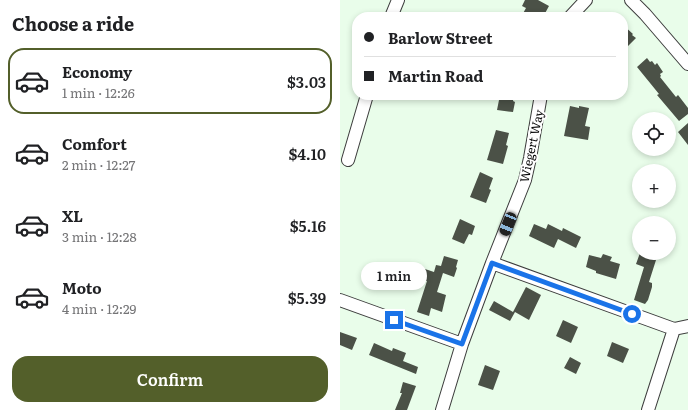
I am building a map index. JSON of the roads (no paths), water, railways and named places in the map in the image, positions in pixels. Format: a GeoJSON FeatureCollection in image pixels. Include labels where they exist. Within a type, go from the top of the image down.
{"type":"FeatureCollection","features":[{"type":"Feature","properties":{"kind":"street"},"geometry":{"type":"LineString","coordinates":[[393,12],[398,0]]}},
{"type":"Feature","properties":{"kind":"street"},"geometry":{"type":"LineString","coordinates":[[575,12],[586,0]]}},
{"type":"Feature","properties":{"kind":"street"},"geometry":{"type":"LineString","coordinates":[[631,0],[688,64]]}},
{"type":"Feature","properties":{"kind":"street"},"geometry":{"type":"LineString","coordinates":[[348,160],[366,100]]}},
{"type":"Feature","properties":{"kind":"street","name":"Wiegert Way"},"geometry":{"type":"LineString","coordinates":[[442,410],[462,344],[526,175],[540,100]]}},
{"type":"Feature","properties":{"kind":"street"},"geometry":{"type":"LineString","coordinates":[[492,263],[674,329],[688,326]]}},
{"type":"Feature","properties":{"kind":"street"},"geometry":{"type":"LineString","coordinates":[[340,300],[462,344]]}},
{"type":"Feature","properties":{"kind":"street"},"geometry":{"type":"LineString","coordinates":[[648,410],[674,329]]}}]}
